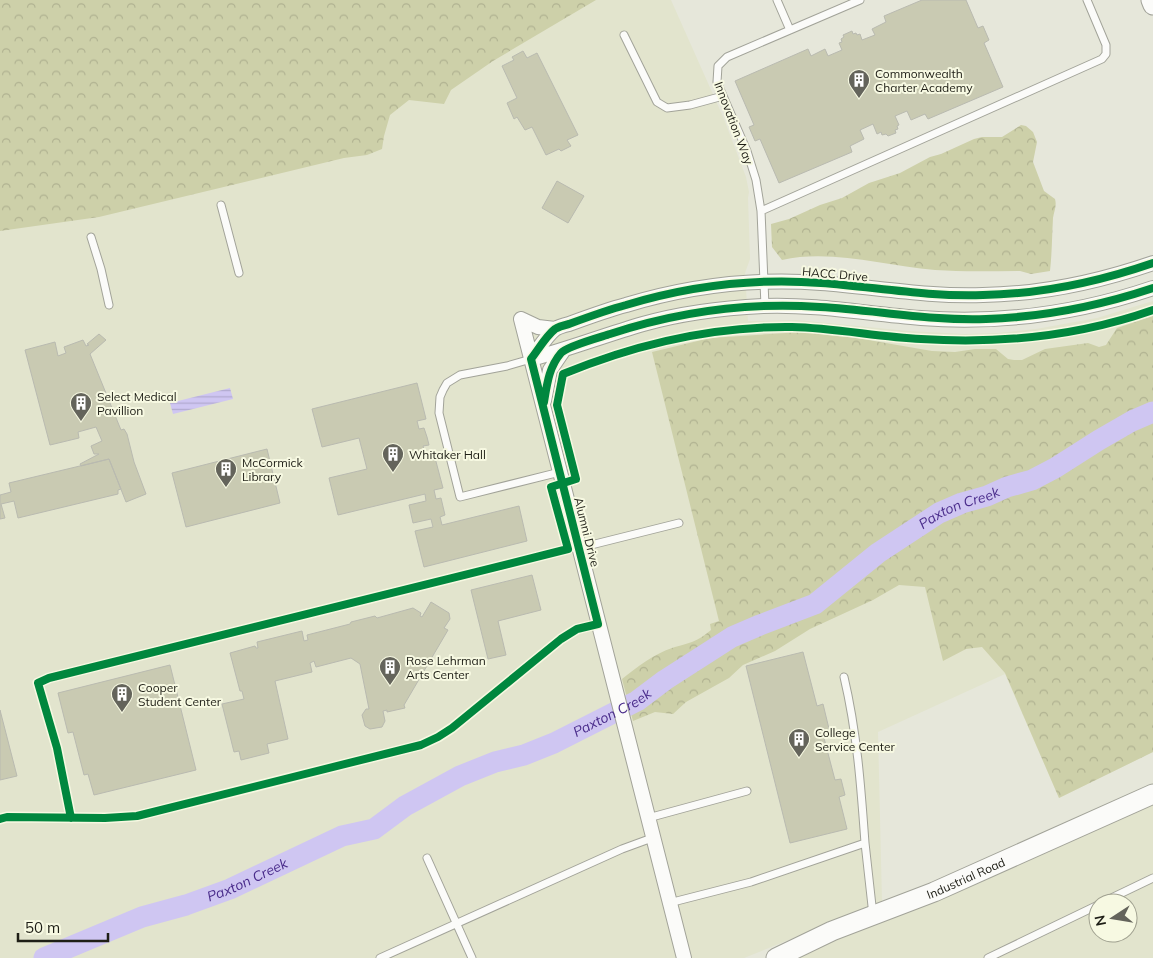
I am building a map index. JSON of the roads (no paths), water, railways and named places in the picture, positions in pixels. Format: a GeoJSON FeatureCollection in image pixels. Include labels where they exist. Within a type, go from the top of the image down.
{"type":"FeatureCollection","features":[{"type":"Feature","properties":{"kind":"street"},"geometry":{"type":"LineString","coordinates":[[1151,0],[1153,5]]}},
{"type":"Feature","properties":{"kind":"street","name":"HACC Drive"},"geometry":{"type":"LineString","coordinates":[[555,329],[610,309],[667,294],[715,286],[764,282],[819,283],[924,294],[984,295],[1030,292],[1071,286],[1127,272],[1153,263]]}},
{"type":"Feature","properties":{"kind":"street"},"geometry":{"type":"LineString","coordinates":[[531,359],[672,317],[718,310],[765,306],[817,306],[922,318],[985,319],[1075,309],[1153,288]]}},
{"type":"Feature","properties":{"kind":"street","name":"Alumni Drive"},"geometry":{"type":"LineString","coordinates":[[555,329],[538,327],[521,319],[684,958]]}},
{"type":"Feature","properties":{"kind":"street"},"geometry":{"type":"LineString","coordinates":[[531,359],[555,329]]}},
{"type":"Feature","properties":{"kind":"street"},"geometry":{"type":"LineString","coordinates":[[543,407],[550,370],[563,351]]}},
{"type":"Feature","properties":{"kind":"street","name":"Industrial Road"},"geometry":{"type":"LineString","coordinates":[[776,958],[832,931],[934,892],[1153,794]]}},
{"type":"Feature","properties":{"kind":"lane"},"geometry":{"type":"LineString","coordinates":[[777,0],[790,30]]}},
{"type":"Feature","properties":{"kind":"lane","name":"Innovation Way"},"geometry":{"type":"LineString","coordinates":[[765,306],[761,211],[756,180],[747,151],[716,77],[718,66],[721,62],[860,0]]}},
{"type":"Feature","properties":{"kind":"lane"},"geometry":{"type":"LineString","coordinates":[[761,211],[1102,59],[1106,54],[1106,45],[1087,0]]}},
{"type":"Feature","properties":{"kind":"lane"},"geometry":{"type":"LineString","coordinates":[[624,35],[657,102],[667,108],[690,105],[723,96]]}},
{"type":"Feature","properties":{"kind":"lane"},"geometry":{"type":"LineString","coordinates":[[221,205],[239,273]]}},
{"type":"Feature","properties":{"kind":"lane"},"geometry":{"type":"LineString","coordinates":[[91,237],[109,304]]}},
{"type":"Feature","properties":{"kind":"lane"},"geometry":{"type":"LineString","coordinates":[[531,359],[507,366],[460,375],[447,383],[440,397],[440,419],[460,497],[560,472]]}},
{"type":"Feature","properties":{"kind":"lane"},"geometry":{"type":"LineString","coordinates":[[579,548],[679,523]]}},
{"type":"Feature","properties":{"kind":"lane"},"geometry":{"type":"LineString","coordinates":[[0,819],[7,817],[105,818],[137,816],[421,746],[452,728],[561,639],[577,629],[598,624]]}},
{"type":"Feature","properties":{"kind":"lane"},"geometry":{"type":"LineString","coordinates":[[844,677],[860,771],[873,915]]}},
{"type":"Feature","properties":{"kind":"lane"},"geometry":{"type":"LineString","coordinates":[[648,818],[747,792]]}},
{"type":"Feature","properties":{"kind":"lane"},"geometry":{"type":"LineString","coordinates":[[380,958],[652,838]]}},
{"type":"Feature","properties":{"kind":"lane"},"geometry":{"type":"LineString","coordinates":[[669,903],[751,882],[865,843]]}},
{"type":"Feature","properties":{"kind":"lane"},"geometry":{"type":"LineString","coordinates":[[427,858],[472,958]]}},
{"type":"Feature","properties":{"kind":"lane"},"geometry":{"type":"LineString","coordinates":[[1122,893],[1153,878]]}},
{"type":"Feature","properties":{"kind":"lane"},"geometry":{"type":"LineString","coordinates":[[988,958],[1088,910]]}},
{"type":"Feature","properties":{"kind":"waterway","name":"Paxton Creek"},"geometry":{"type":"LineString","coordinates":[[44,958],[142,917],[186,905],[230,889],[342,836],[374,829],[405,806],[460,776],[495,762],[524,755],[554,743],[637,701],[665,680],[732,637],[815,604],[878,553],[939,513],[1007,487],[1032,480],[1132,421],[1153,412]]}},
{"type":"Feature","properties":{"kind":"place","name":"Commonwealth Charter Academy"},"geometry":{"type":"Point","coordinates":[859,99]}},
{"type":"Feature","properties":{"kind":"place","name":"Select Medical Pavillion"},"geometry":{"type":"Point","coordinates":[81,422]}},
{"type":"Feature","properties":{"kind":"place","name":"Whitaker Hall"},"geometry":{"type":"Point","coordinates":[393,473]}},
{"type":"Feature","properties":{"kind":"place","name":"McCormick Library"},"geometry":{"type":"Point","coordinates":[226,488]}},
{"type":"Feature","properties":{"kind":"place","name":"Rose Lehrman Arts Center"},"geometry":{"type":"Point","coordinates":[390,686]}},
{"type":"Feature","properties":{"kind":"place","name":"Cooper Student Center"},"geometry":{"type":"Point","coordinates":[122,713]}},
{"type":"Feature","properties":{"kind":"place","name":"College Service Center"},"geometry":{"type":"Point","coordinates":[799,758]}}]}
